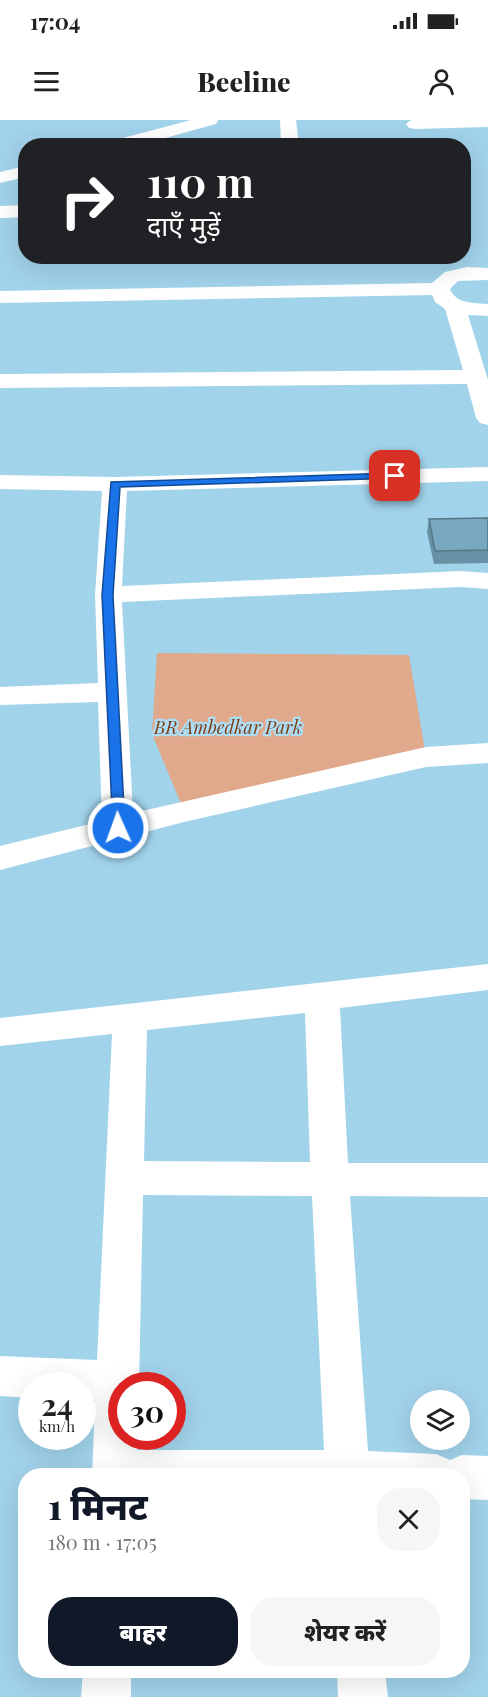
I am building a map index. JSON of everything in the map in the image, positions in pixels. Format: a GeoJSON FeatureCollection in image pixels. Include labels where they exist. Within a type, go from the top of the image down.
{"type":"FeatureCollection","features":[{"type":"Feature","properties":{"kind":"street"},"geometry":{"type":"LineString","coordinates":[[160,138],[210,120]]}},
{"type":"Feature","properties":{"kind":"street"},"geometry":{"type":"LineString","coordinates":[[288,120],[289,138]]}},
{"type":"Feature","properties":{"kind":"street"},"geometry":{"type":"LineString","coordinates":[[419,138],[414,122],[488,122]]}},
{"type":"Feature","properties":{"kind":"street"},"geometry":{"type":"LineString","coordinates":[[0,178],[18,173]]}},
{"type":"Feature","properties":{"kind":"street"},"geometry":{"type":"LineString","coordinates":[[0,212],[18,211]]}},
{"type":"Feature","properties":{"kind":"street"},"geometry":{"type":"LineString","coordinates":[[477,269],[448,278],[441,283],[438,289],[445,301],[455,306],[488,310]]}},
{"type":"Feature","properties":{"kind":"street"},"geometry":{"type":"LineString","coordinates":[[0,297],[438,289]]}},
{"type":"Feature","properties":{"kind":"street"},"geometry":{"type":"LineString","coordinates":[[455,306],[488,418]]}},
{"type":"Feature","properties":{"kind":"street"},"geometry":{"type":"LineString","coordinates":[[0,381],[476,377]]}},
{"type":"Feature","properties":{"kind":"street"},"geometry":{"type":"LineString","coordinates":[[0,482],[115,484],[488,474]]}},
{"type":"Feature","properties":{"kind":"street"},"geometry":{"type":"LineString","coordinates":[[115,484],[108,595],[118,828]]}},
{"type":"Feature","properties":{"kind":"street"},"geometry":{"type":"LineString","coordinates":[[108,595],[461,579],[488,580]]}},
{"type":"Feature","properties":{"kind":"street"},"geometry":{"type":"LineString","coordinates":[[0,696],[113,692]]}},
{"type":"Feature","properties":{"kind":"street"},"geometry":{"type":"LineString","coordinates":[[0,858],[184,811],[426,757],[488,753]]}},
{"type":"Feature","properties":{"kind":"street"},"geometry":{"type":"LineString","coordinates":[[0,1032],[322,997],[488,976]]}},
{"type":"Feature","properties":{"kind":"street"},"geometry":{"type":"LineString","coordinates":[[322,997],[330,1179],[348,1468]]}},
{"type":"Feature","properties":{"kind":"street"},"geometry":{"type":"LineString","coordinates":[[117,1372],[130,1019]]}},
{"type":"Feature","properties":{"kind":"street"},"geometry":{"type":"LineString","coordinates":[[125,1178],[488,1180]]}},
{"type":"Feature","properties":{"kind":"street"},"geometry":{"type":"LineString","coordinates":[[0,1376],[108,1381]]}},
{"type":"Feature","properties":{"kind":"street"},"geometry":{"type":"LineString","coordinates":[[114,1468],[115,1450]]}},
{"type":"Feature","properties":{"kind":"street"},"geometry":{"type":"LineString","coordinates":[[470,1477],[488,1478]]}},
{"type":"Feature","properties":{"kind":"street"},"geometry":{"type":"LineString","coordinates":[[106,1697],[107,1678]]}},
{"type":"Feature","properties":{"kind":"street"},"geometry":{"type":"LineString","coordinates":[[362,1678],[363,1697]]}},
{"type":"Feature","properties":{"kind":"green space","name":"BR Ambedkar Park"},"geometry":{"type":"Polygon","coordinates":[[[157,653],[409,655],[426,757],[184,811],[152,734],[157,653]]]}},
{"type":"Feature","properties":{"kind":"building"},"geometry":{"type":"Polygon","coordinates":[[[488,518],[488,550],[435,551],[429,519],[488,518]]]}},
{"type":"Feature","properties":{"kind":"route"},"geometry":{"type":"LineString","coordinates":[[118,828],[108,595],[115,484],[395,476]]}}]}
